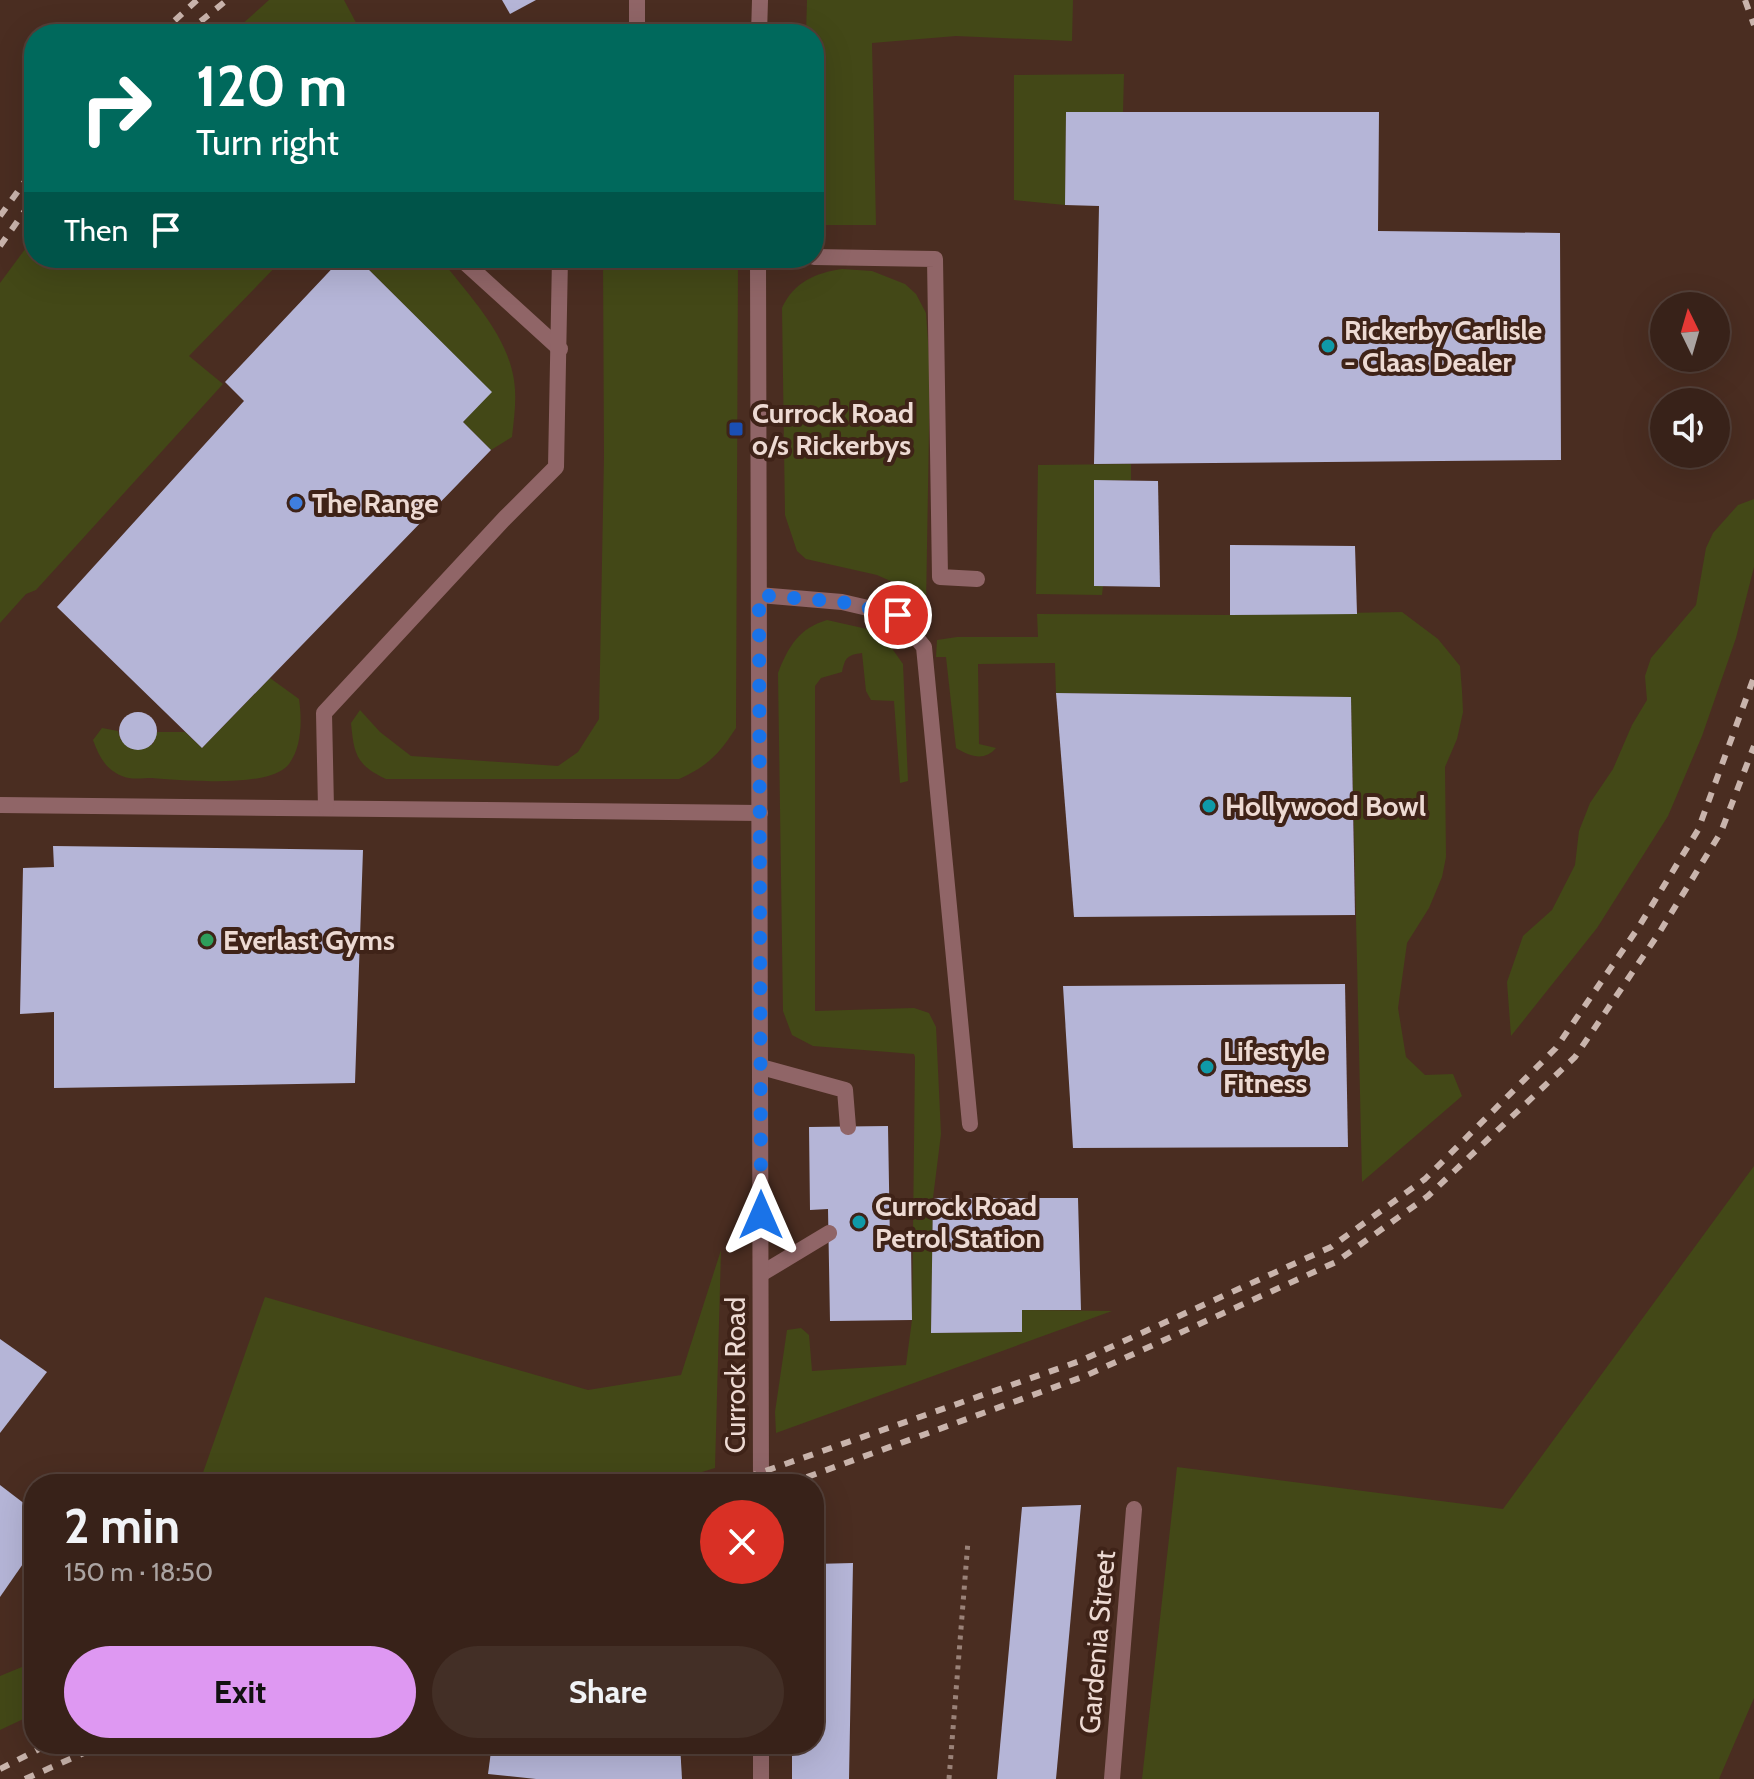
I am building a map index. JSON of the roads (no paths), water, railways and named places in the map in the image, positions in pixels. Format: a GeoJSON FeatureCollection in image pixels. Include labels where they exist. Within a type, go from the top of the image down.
{"type":"FeatureCollection","features":[{"type":"Feature","properties":{"kind":"street"},"geometry":{"type":"LineString","coordinates":[[637,0],[637,24]]}},
{"type":"Feature","properties":{"kind":"street"},"geometry":{"type":"LineString","coordinates":[[759,24],[760,0]]}},
{"type":"Feature","properties":{"kind":"street"},"geometry":{"type":"LineString","coordinates":[[824,257],[935,259],[940,577],[977,579]]}},
{"type":"Feature","properties":{"kind":"street"},"geometry":{"type":"LineString","coordinates":[[471,268],[560,349]]}},
{"type":"Feature","properties":{"kind":"street"},"geometry":{"type":"LineString","coordinates":[[326,808],[324,713],[556,467],[560,268]]}},
{"type":"Feature","properties":{"kind":"street","name":"Currock Road"},"geometry":{"type":"LineString","coordinates":[[758,268],[761,1474]]}},
{"type":"Feature","properties":{"kind":"street"},"geometry":{"type":"LineString","coordinates":[[759,595],[842,602],[898,615],[924,647],[970,1124]]}},
{"type":"Feature","properties":{"kind":"street"},"geometry":{"type":"LineString","coordinates":[[0,805],[760,813]]}},
{"type":"Feature","properties":{"kind":"street"},"geometry":{"type":"LineString","coordinates":[[761,1067],[845,1090],[848,1127]]}},
{"type":"Feature","properties":{"kind":"street"},"geometry":{"type":"LineString","coordinates":[[761,1274],[829,1233]]}},
{"type":"Feature","properties":{"kind":"street","name":"Gardenia Street"},"geometry":{"type":"LineString","coordinates":[[1112,1779],[1134,1509]]}},
{"type":"Feature","properties":{"kind":"street"},"geometry":{"type":"LineString","coordinates":[[761,1754],[761,1779]]}},
{"type":"Feature","properties":{"kind":"railway"},"geometry":{"type":"LineString","coordinates":[[171,24],[197,0]]}},
{"type":"Feature","properties":{"kind":"railway"},"geometry":{"type":"LineString","coordinates":[[197,24],[227,0]]}},
{"type":"Feature","properties":{"kind":"railway"},"geometry":{"type":"LineString","coordinates":[[1745,0],[1754,25]]}},
{"type":"Feature","properties":{"kind":"railway"},"geometry":{"type":"LineString","coordinates":[[0,216],[24,183]]}},
{"type":"Feature","properties":{"kind":"railway"},"geometry":{"type":"LineString","coordinates":[[0,246],[24,212]]}},
{"type":"Feature","properties":{"kind":"railway"},"geometry":{"type":"LineString","coordinates":[[757,1474],[1080,1361],[1331,1247],[1425,1179],[1556,1048],[1638,928],[1698,830],[1754,677]]}},
{"type":"Feature","properties":{"kind":"railway"},"geometry":{"type":"LineString","coordinates":[[816,1474],[1085,1376],[1336,1262],[1428,1196],[1575,1057],[1659,933],[1721,832],[1754,746]]}},
{"type":"Feature","properties":{"kind":"railway"},"geometry":{"type":"LineString","coordinates":[[0,1769],[29,1754]]}},
{"type":"Feature","properties":{"kind":"railway"},"geometry":{"type":"LineString","coordinates":[[25,1779],[81,1754]]}},
{"type":"Feature","properties":{"kind":"place","name":"Rickerby Carlisle - Claas Dealer"},"geometry":{"type":"Point","coordinates":[1328,346]}},
{"type":"Feature","properties":{"kind":"place","name":"Currock Road o/s Rickerbys"},"geometry":{"type":"Point","coordinates":[736,429]}},
{"type":"Feature","properties":{"kind":"place","name":"The Range"},"geometry":{"type":"Point","coordinates":[296,503]}},
{"type":"Feature","properties":{"kind":"place","name":"Hollywood Bowl"},"geometry":{"type":"Point","coordinates":[1209,806]}},
{"type":"Feature","properties":{"kind":"place","name":"Everlast Gyms"},"geometry":{"type":"Point","coordinates":[207,940]}},
{"type":"Feature","properties":{"kind":"place","name":"Lifestyle Fitness"},"geometry":{"type":"Point","coordinates":[1207,1067]}},
{"type":"Feature","properties":{"kind":"place","name":"Currock Road Petrol Station"},"geometry":{"type":"Point","coordinates":[859,1222]}}]}
